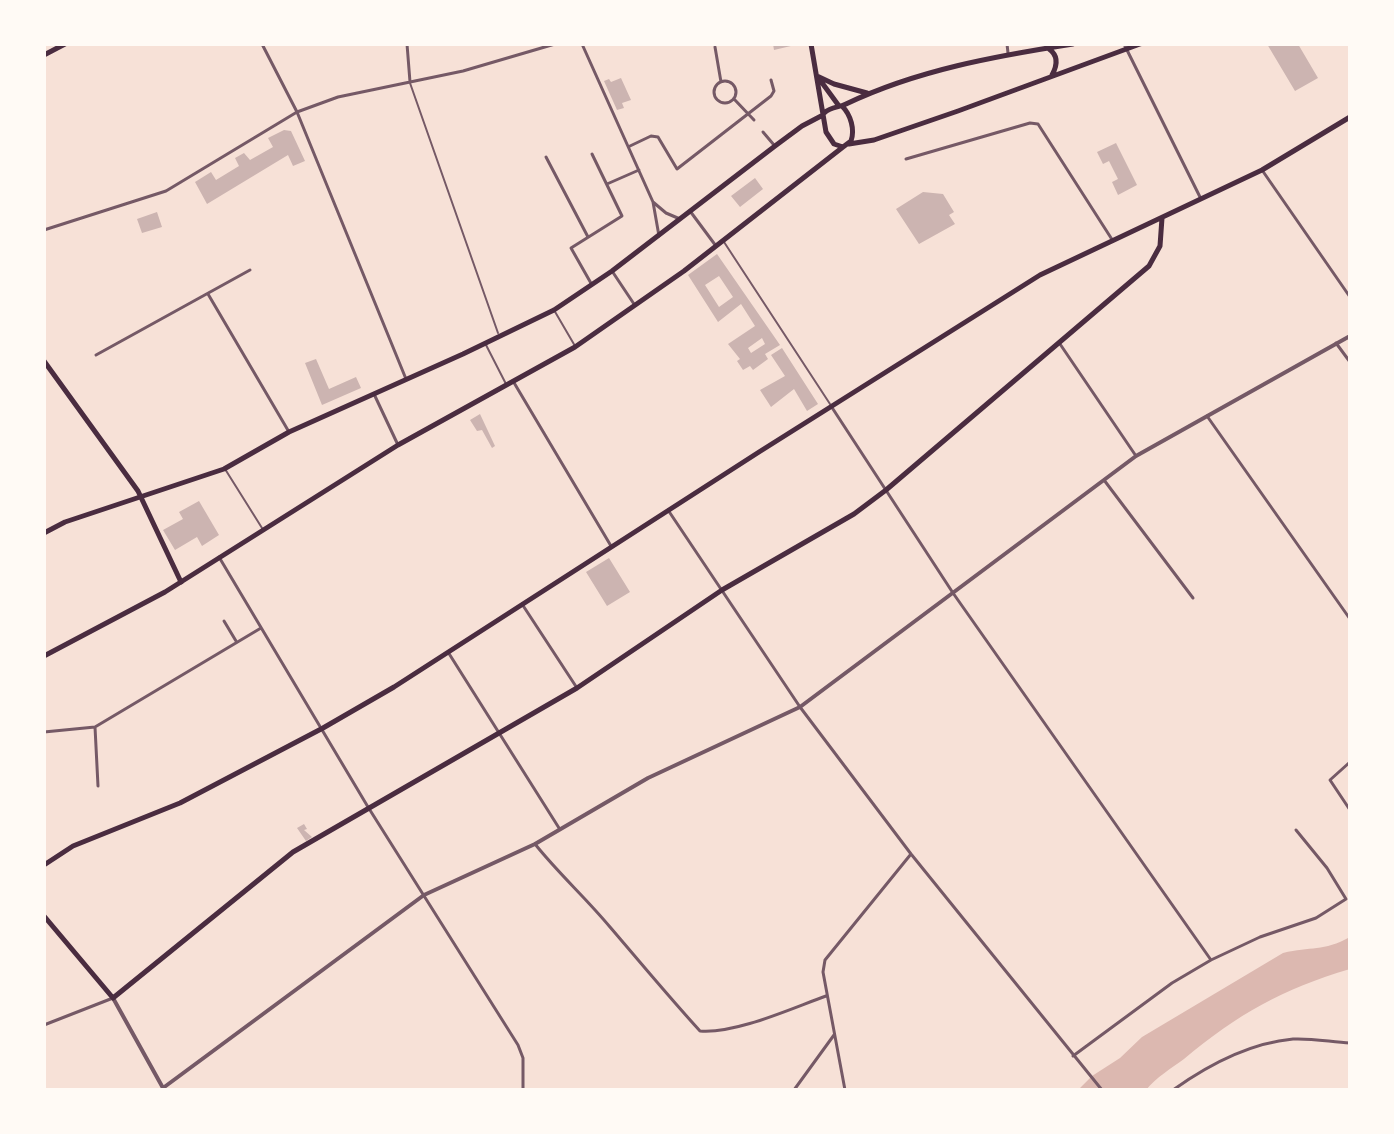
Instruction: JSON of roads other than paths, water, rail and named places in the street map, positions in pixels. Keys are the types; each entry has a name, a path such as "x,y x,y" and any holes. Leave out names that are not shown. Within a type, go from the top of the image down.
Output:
{"main road":[{"path":"44,55 65,44"},
{"path":"811,44 829,139 834,144 846,145 874,140 1140,44"},
{"path":"44,533 65,522 224,469 289,432 554,310 612,271 831,107 868,93 1008,53 1071,44"},
{"path":"1048,48 1056,58 1056,67 1051,76"},
{"path":"817,76 868,93"},
{"path":"44,656 181,582 398,445 575,347 636,307 852,138 846,111 817,76"},
{"path":"44,865 73,846 180,803 323,728 448,652 1040,275 1262,170 1350,117"},
{"path":"44,916 113,998 293,852 577,688 722,590 817,537 886,490 1149,266 1160,246 1162,218"},
{"path":"44,361 142,497 181,582"}],"street":[{"path":"262,44 297,112 406,379"},
{"path":"407,44 410,82 499,336"},
{"path":"44,230 166,191 297,112 338,97 463,71 555,44"},
{"path":"582,44 653,202 659,236"},
{"path":"1007,44 1008,53"},
{"path":"715,47 721,82 714,92 717,100 726,103 734,99"},
{"path":"1126,47 1201,199"},
{"path":"628,147 651,136 658,137 677,169 771,96 774,91 771,80"},
{"path":"721,82 734,86 734,99 754,120"},
{"path":"906,159 1030,123 1038,124 1113,241"},
{"path":"763,132 775,146"},
{"path":"592,154 622,216 571,248 592,285"},
{"path":"546,157 588,237"},
{"path":"607,184 639,170"},
{"path":"1262,170 1350,297"},
{"path":"653,202 680,219"},
{"path":"690,211 716,246"},
{"path":"723,241 953,593 1211,960"},
{"path":"96,355 250,270"},
{"path":"612,271 636,307"},
{"path":"208,294 289,432"},
{"path":"554,310 575,347"},
{"path":"44,1025 113,998 162,1089 424,895 535,844 648,778 800,707 1136,456 1350,336"},
{"path":"485,343 612,546"},
{"path":"1336,343 1350,362"},
{"path":"1060,344 1136,456"},
{"path":"374,394 398,445"},
{"path":"1207,416 1350,619"},
{"path":"224,469 263,529"},
{"path":"1103,479 1139,522 1193,598"},
{"path":"668,510 800,707 911,854 1102,1090"},
{"path":"219,557 368,807 518,1045 523,1058 523,1090"},
{"path":"521,604 577,688"},
{"path":"224,621 237,642"},
{"path":"44,732 95,727 262,627"},
{"path":"448,652 559,828"},
{"path":"95,727 98,786"},
{"path":"1350,762 1330,780 1350,810"},
{"path":"1073,1056 1172,983 1211,960 1260,937 1316,918 1348,897 1296,830"},
{"path":"535,844 700,1031 757,1021 826,996"},
{"path":"845,1090 826,996 825,960 911,854"},
{"path":"794,1090 835,1033"},
{"path":"1173,1090 1232,1055 1280,1041 1296,1039 1350,1043"}]}
